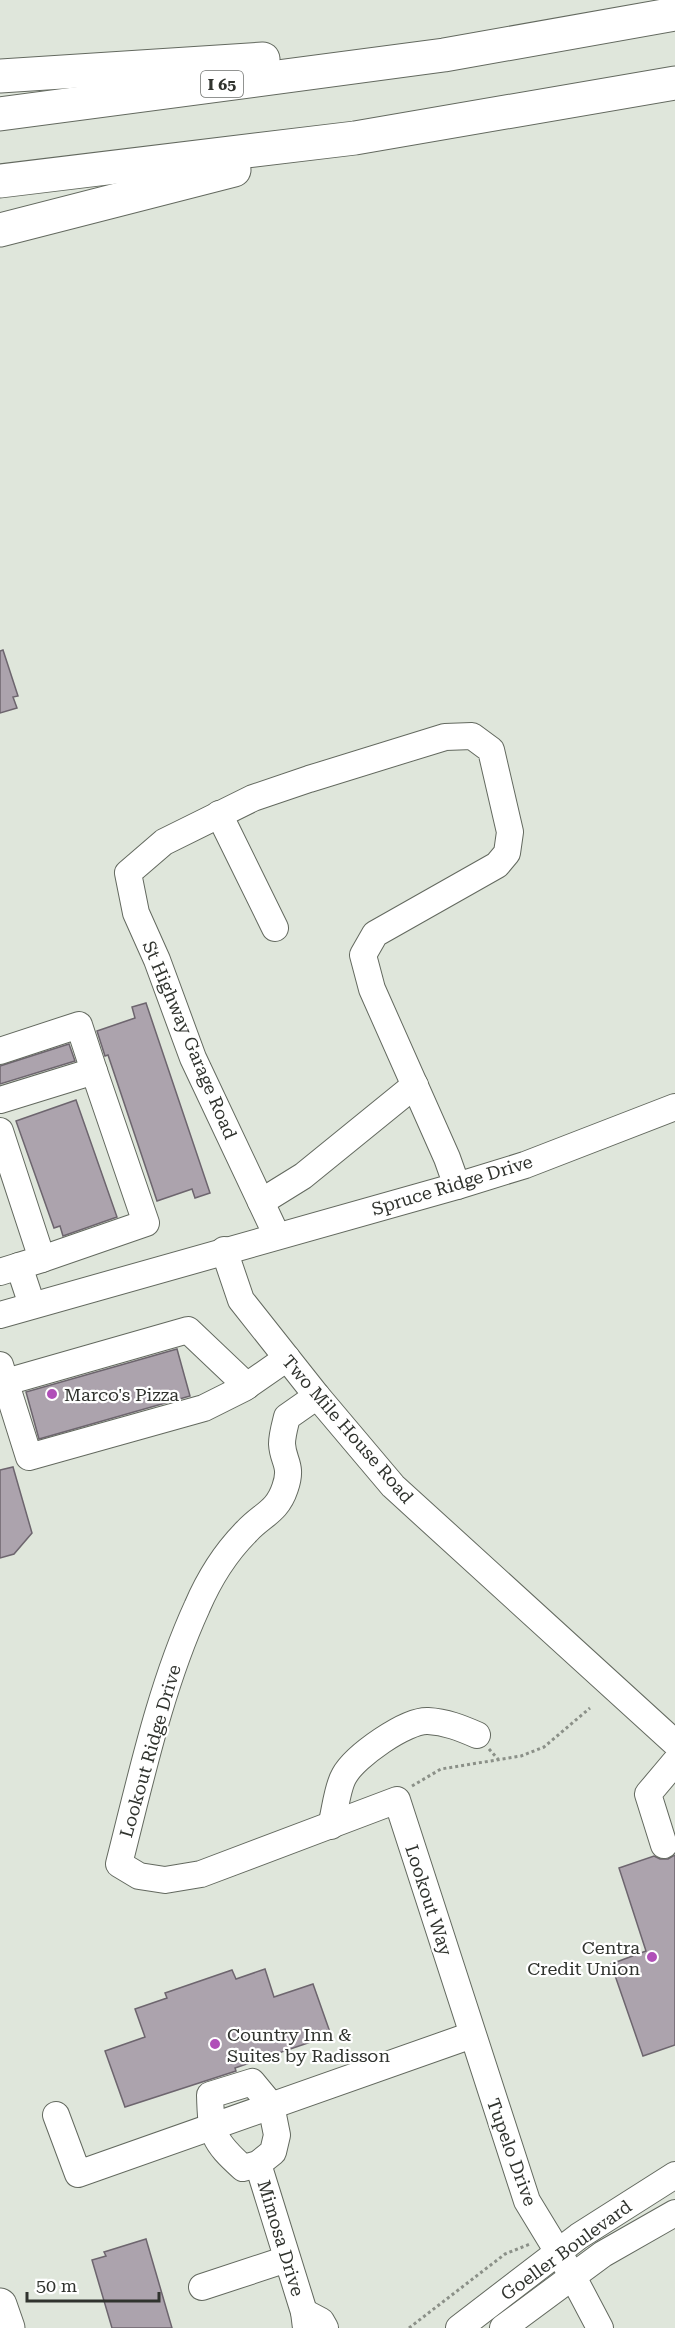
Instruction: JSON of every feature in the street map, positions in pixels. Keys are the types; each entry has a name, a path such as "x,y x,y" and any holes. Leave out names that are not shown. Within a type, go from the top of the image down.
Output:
{"highway":[{"name":"I 65","path":"0,114 444,55 675,14"},
{"path":"0,76 397,50 444,55"},
{"path":"0,181 355,138 675,83"},
{"path":"0,230 355,138"},
{"path":"0,2305 8,2328"}],"street":[{"path":"275,928 219,814 253,798 445,737 472,736 491,750 510,832 507,853 497,865 375,934 363,955 372,989 447,1158 456,1186"},
{"name":"St Highway Garage Road","path":"219,814 164,842 128,873 136,913 194,1058 277,1236"},
{"path":"0,1051 80,1025 146,1223 20,1266"},
{"path":"0,1100 94,1071"},
{"path":"261,1202 303,1176 415,1085"},
{"name":"Spruce Ridge Drive","path":"224,1250 525,1165 675,1107"},
{"path":"0,1131 20,1266 32,1305"},
{"path":"0,1315 224,1250"},
{"name":"Two Mile House Road","path":"224,1250 241,1300 317,1396 393,1486 675,1743"},
{"path":"247,1386 188,1330 3,1374 29,1457 204,1408 247,1386 287,1358"},
{"name":"Lookout Ridge Drive","path":"317,1396 287,1417 282,1444 289,1467 286,1486 278,1505 247,1531 212,1575 196,1607 156,1720 119,1864 139,1876 165,1880 201,1874 397,1800"},
{"path":"332,1826 344,1776 362,1755 390,1735 425,1721 454,1724 477,1735"},
{"path":"664,1845 648,1794 675,1762"},
{"name":"Lookout Way","path":"397,1800 460,2000"},
{"name":"Tupelo Drive","path":"460,2000 527,2201 572,2275 600,2328"},
{"path":"56,2115 78,2174 472,2035"},
{"path":"211,2127 224,2150 243,2168 258,2164 273,2152 277,2135 271,2105"},
{"name":"Mimosa Drive","path":"258,2164 305,2320 321,2321 326,2328"},
{"name":"Goeller Boulevard","path":"459,2328 553,2244 579,2236 675,2175"},
{"name":"Goeller Boulevard","path":"503,2328 603,2254 675,2213"},
{"path":"202,2287 288,2259"}],"path":[{"path":"397,1800 414,1785 441,1769 521,1756 544,1747 590,1708"},
{"path":"409,2328 505,2254 553,2244"}],"building":[{"path":"3,650 18,696 13,697 17,708 0,713 0,651"},
{"path":"146,1003 210,1193 195,1198 192,1189 157,1201 108,1055 105,1056 97,1031 135,1018 132,1007"},
{"path":"69,1044 75,1061 0,1084 0,1066"},
{"path":"76,1100 117,1217 63,1236 60,1226 54,1228 16,1121"},
{"path":"177,1349 190,1396 39,1439 26,1392"},
{"path":"13,1467 32,1533 14,1554 0,1558 0,1470"},
{"name":"Centra Credit Union","path":"675,1855 675,2045 643,2056 611,1964 646,1951 619,1868 654,1856 668,1859"},
{"name":"Country Inn & Suites by Radisson","path":"265,1969 274,1997 313,1984 331,2035 235,2068 236,2071 125,2107 105,2051 145,2037 135,2009 167,1998 165,1993 232,1970 236,1979"},
{"path":"146,2239 172,2328 112,2328 92,2260 106,2256 104,2252"}],"place":[{"name":"Marco's Pizza","path":"52,1394"},
{"name":"Centra Credit Union","path":"652,1957"},
{"name":"Country Inn & Suites by Radisson","path":"215,2044"}]}
